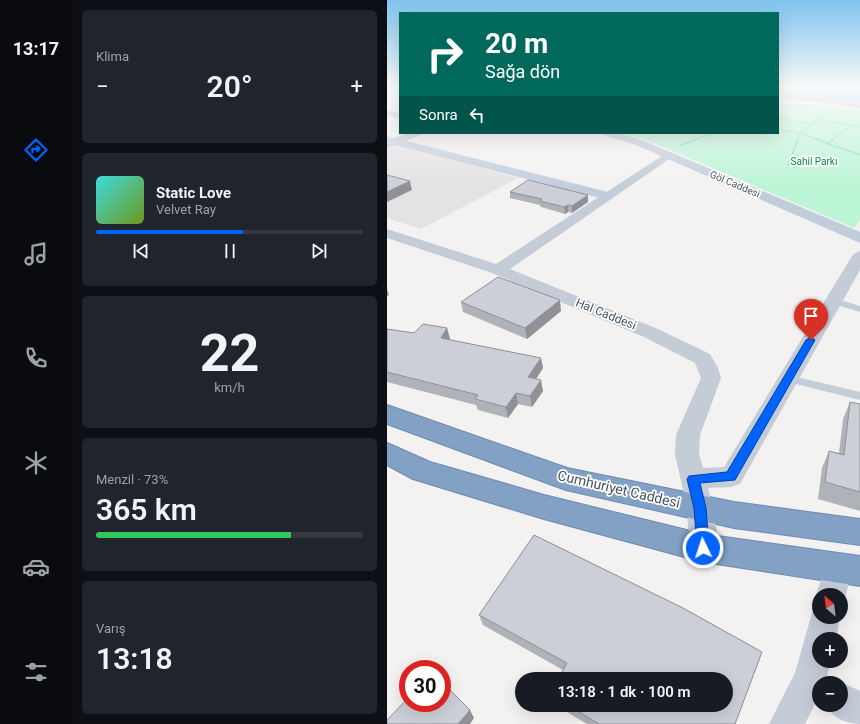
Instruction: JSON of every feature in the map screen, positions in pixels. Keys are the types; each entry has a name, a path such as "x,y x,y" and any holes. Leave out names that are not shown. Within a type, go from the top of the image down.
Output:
{"highway":[{"name":"Cumhuriyet Caddesi","path":"387,414 566,479 734,515 860,532"},
{"path":"387,453 431,473 544,507 703,548 843,578"}],"street":[{"path":"390,142 414,134"},
{"name":"Göl Caddesi","path":"612,134 672,149 860,238"},
{"path":"390,142 607,196"},
{"path":"498,270 607,196 672,149"},
{"name":"Hal Caddesi","path":"387,233 498,270 651,333 703,359 711,378 688,435 687,454 700,508 703,548"},
{"path":"693,479 731,477 860,256"},
{"path":"787,724 812,684"},
{"path":"848,703 860,711"}],"lane":[{"path":"833,301 860,309"},
{"path":"788,379 860,396"}],"path":[{"path":"788,120 812,124"},
{"path":"788,165 800,133 819,120 860,127"},
{"path":"827,144 850,126"},
{"path":"779,129 800,133 860,155"},
{"path":"672,149 711,134"}],"shaded area":[{"path":"397,144 518,178 421,229 387,218 387,148"}],"green space":[{"name":"Sahil Parkı","path":"779,120 860,120 860,220 854,228 649,141 624,134 779,134"}],"building":[{"path":"387,175 410,181 387,192"},
{"path":"528,180 588,195 572,206 568,205 564,207 540,201 542,199 510,192"},
{"path":"498,277 560,300 525,328 461,302"},
{"path":"423,324 447,328 441,338 541,358 528,377 541,380 530,396 516,393 506,407 475,399 478,395 387,372 387,329 414,333"},
{"path":"850,402 860,404 860,492 825,482 829,451 844,455"},
{"path":"534,535 683,608 762,652 735,724 599,724 579,712 733,712 733,672 562,672 567,663 479,615"},
{"path":"451,691 470,710 458,724 387,724 387,720 399,707 399,712 451,712"}],"route":[{"path":"703,548 700,508 693,479 731,477 811,340"}]}
